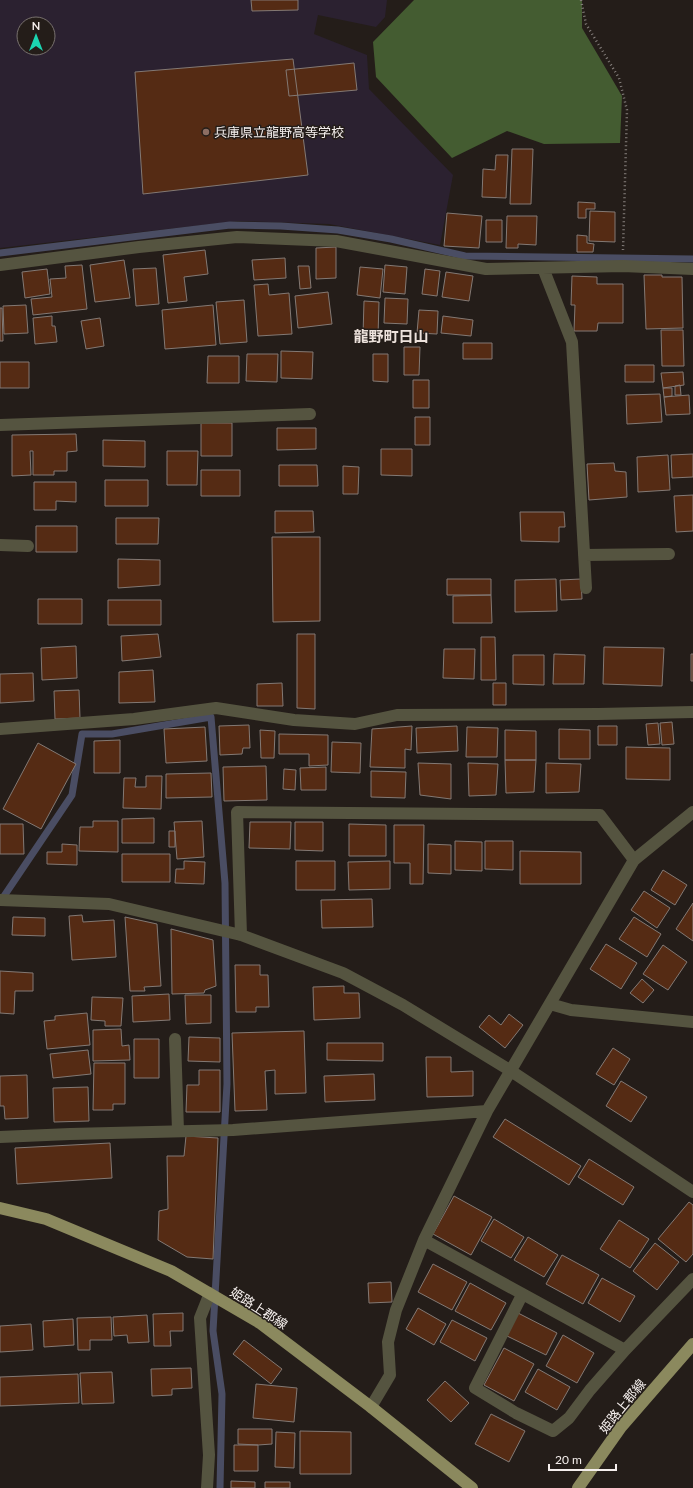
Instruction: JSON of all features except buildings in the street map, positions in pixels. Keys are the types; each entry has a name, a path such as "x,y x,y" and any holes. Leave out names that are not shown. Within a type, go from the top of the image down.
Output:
{"main road":[{"name":"姫路上郡線","path":"0,1208 53,1222 171,1271 210,1293 260,1323 371,1407 472,1488"},
{"name":"姫路上郡線","path":"578,1488 621,1427 693,1344"}],"street":[{"path":"0,265 140,247 237,237 336,241 486,269 622,266 693,269"},
{"path":"543,268 572,342 586,588"},
{"path":"0,425 310,414"},
{"path":"0,545 28,546"},
{"path":"584,555 669,554"},
{"path":"0,729 134,719 216,708 294,720 355,724 397,715 693,712"},
{"path":"242,935 237,812 600,815 634,860"},
{"path":"371,1407 390,1375 388,1342 396,1310 424,1240 487,1111 634,860 693,812"},
{"path":"0,900 108,904 242,935 342,972 403,1005 511,1071 693,1192"},
{"path":"550,1004 571,1010 693,1022"},
{"path":"175,1039 178,1131"},
{"path":"0,1137 234,1130 487,1111"},
{"path":"424,1240 522,1295 625,1350"},
{"path":"522,1295 476,1388 516,1413 553,1432 569,1418 590,1390 625,1350 693,1279"},
{"path":"207,1488 209,1455 200,1318 210,1293"}],"path":[{"path":"581,0 586,24 618,78 627,110 622,266"}],"shaded area":[{"name":"兵庫県立龍野高等学校","path":"0,0 387,0 385,17 376,27 318,15 314,34 367,55 369,89 453,175 440,245 329,224 238,221 0,248"}],"green space":[{"path":"414,0 582,0 582,28 622,96 620,143 544,144 507,131 452,158 376,77 373,42"}],"waterway":[{"path":"0,253 230,225 281,226 338,230 391,239 465,256 693,259"},
{"path":"0,902 72,795 82,734 112,734 211,717 225,883 227,1084 213,1331 222,1394 220,1488"}],"place":[{"name":"兵庫県立龍野高等学校","path":"206,132"}],"district":[{"name":"龍野町日山","path":"391,336"}]}
